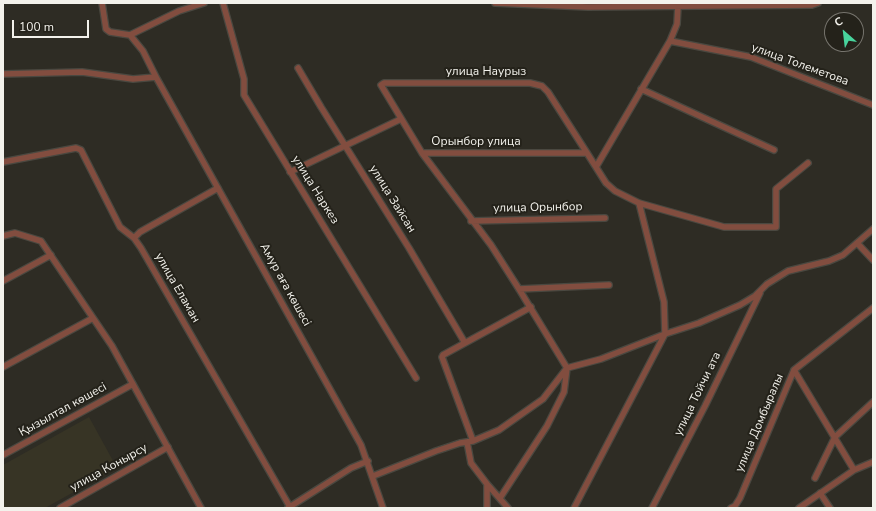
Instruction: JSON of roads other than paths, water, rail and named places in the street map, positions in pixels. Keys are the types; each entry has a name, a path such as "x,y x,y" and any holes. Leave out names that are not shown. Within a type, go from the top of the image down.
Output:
{"street":[{"path":"102,3 106,29 110,32 130,35 179,11 204,3"},
{"name":"улица Наркез","path":"223,3 244,79 244,95 416,378"},
{"path":"495,3 588,8 638,5 812,5 818,3"},
{"path":"596,167 670,41 677,24 678,6"},
{"name":"Амур аға көшесі","path":"130,35 144,50 156,77 361,444 383,508"},
{"name":"улица Толеметова","path":"670,41 751,57 873,105"},
{"name":"улица Зайсан","path":"298,68 344,145 409,248 465,343"},
{"path":"3,74 82,72 133,79 156,77"},
{"name":"улица Наурыз","path":"382,84 530,82 542,86 610,187 639,202 724,227 774,228 778,225 776,189 808,163"},
{"name":"Орынбор улица","path":"382,84 381,87 422,153 588,153"},
{"path":"641,89 774,150"},
{"path":"290,172 401,119"},
{"name":"улица Еламан","path":"3,162 79,148 120,226 134,238 159,279 289,507"},
{"path":"422,153 490,245 531,307 567,368 564,392 546,426 500,498"},
{"path":"134,238 140,232 218,188"},
{"path":"574,508 665,334 664,302 639,202"},
{"name":"улица Орынбор","path":"471,220 605,218"},
{"path":"373,476 436,451 470,441 499,430 542,399 567,368 601,359 665,334 699,323 740,306 767,284 788,271 829,261 843,255 858,244 873,229"},
{"path":"3,236 15,233 41,241 112,346 201,508"},
{"path":"858,244 873,260"},
{"path":"3,281 51,255"},
{"path":"519,288 609,285"},
{"name":"улица Тойчи ата","path":"652,508 705,406 762,289"},
{"path":"508,508 471,463 470,441 442,359 443,355 531,307"},
{"name":"улица Домбыралы","path":"732,508 740,498 794,370 873,308"},
{"path":"3,367 93,318"},
{"path":"794,370 854,470"},
{"name":"Қызылтал көшесі","path":"3,455 133,384"},
{"path":"815,478 835,438 873,402"},
{"name":"улица Конырсу","path":"60,508 168,448"},
{"path":"289,507 351,468 368,461"},
{"path":"799,508 854,470 873,462"},
{"path":"487,484 487,508"},
{"path":"820,493 830,508"}]}
